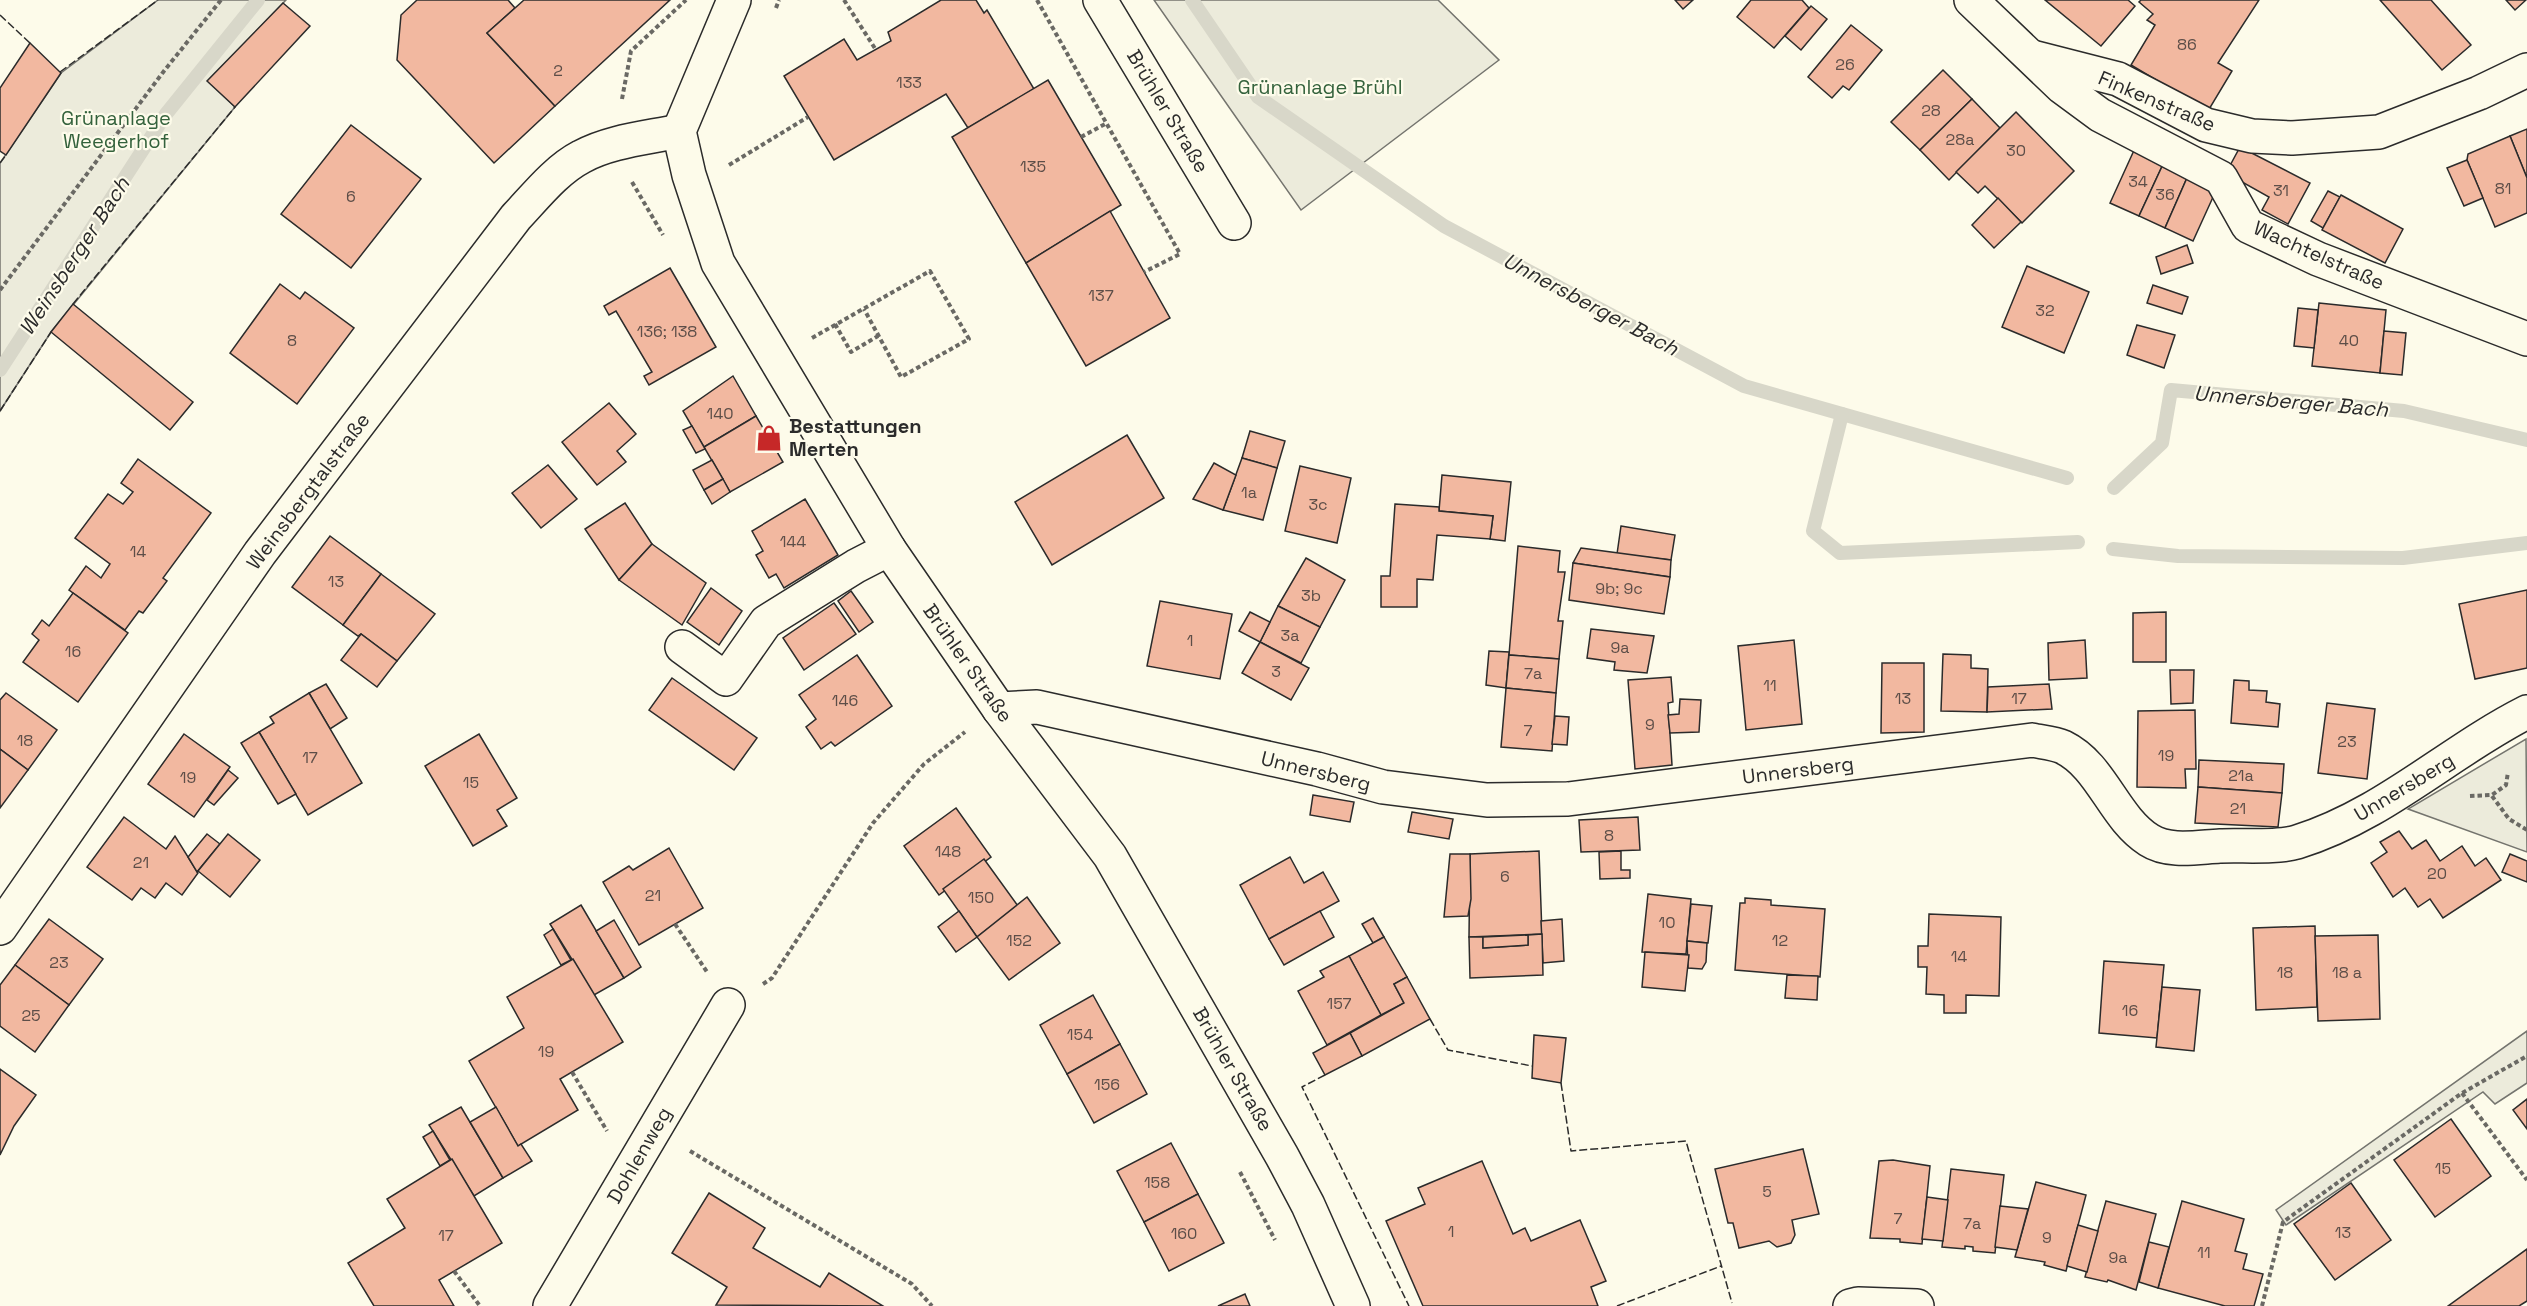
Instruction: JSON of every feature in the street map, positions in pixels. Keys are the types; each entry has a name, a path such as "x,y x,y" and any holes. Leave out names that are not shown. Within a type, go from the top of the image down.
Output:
{"street":[{"path":"679,131 734,0"},
{"name":"Brühler Straße","path":"1100,0 1234,223"},
{"name":"Wachtelstraße","path":"1971,0 2062,87 2100,115 2221,178 2248,226 2318,259 2527,339"},
{"name":"Finkenstraße","path":"2028,55 2118,79 2206,125 2252,135 2292,138 2379,132 2479,93 2527,70"},
{"name":"Brühler Straße","path":"679,131 689,175 718,263 889,549 999,709 1110,856 1282,1156 1308,1205 1353,1306"},
{"name":"Weinsbergtalstraße","path":"0,928 260,553 516,217 550,182 580,157 613,145 679,131"},
{"path":"682,647 726,679 766,622 856,566 889,549"},
{"name":"Unnersberg","path":"999,709 1037,707 1305,767 1383,788 1488,800 1568,799 2032,740 2061,746 2080,758 2130,822 2149,840 2176,848 2295,842 2363,815 2427,776 2501,725 2527,712"},
{"name":"Dohlenweg","path":"550,1306 728,1005"},
{"path":"1850,1306 1858,1304 1917,1306"}],"path":[{"path":"0,290 164,71 221,0"},
{"path":"774,11 779,0"},
{"path":"844,0 876,50"},
{"path":"1037,0 1180,254 1144,272"},
{"path":"724,155 725,167 808,117"},
{"path":"1081,137 1107,123"},
{"path":"803,343 930,271 969,339 901,377 864,309"},
{"path":"835,324 851,352 878,336"},
{"path":"675,924 728,1005 772,978 873,823 924,764 968,730"},
{"path":"2492,795 2509,819 2527,830"},
{"path":"2262,1306 2283,1222 2462,1093 2527,1056"},
{"path":"572,1072 630,1170"},
{"path":"2462,1093 2527,1180"},
{"path":"724,1171 912,1284 932,1306"},
{"path":"454,1271 480,1306"}],"green space":[{"name":"Grünanlage Weegerhof","path":"158,0 286,0 208,81 235,107 51,332 0,411 0,163 61,73"},
{"name":"Grünanlage Brühl","path":"1154,0 1438,0 1499,60 1301,210"},
{"path":"2526,739 2527,852 2408,809"},
{"path":"2527,1031 2527,1083 2495,1104 2483,1092 2286,1225 2276,1210"}],"building":[{"path":"417,0 508,0 515,8 487,33 555,106 494,163 397,60 401,15"},
{"path":"524,0 670,0 555,106 487,33"},
{"path":"941,0 976,0 984,13 987,10 1034,89 968,128 946,94 834,160 784,76 844,39 857,60 891,41 888,32"},
{"path":"1675,0 1693,0 1683,9"},
{"path":"1751,0 1802,0 1809,8 1774,48 1737,17"},
{"path":"2045,0 2128,0 2135,6 2101,46"},
{"path":"2141,0 2259,0 2218,63 2232,71 2208,111 2131,65 2155,25 2147,20 2153,14 2139,2"},
{"path":"2380,0 2431,0 2471,45 2442,70"},
{"path":"2506,0 2526,0 2515,10"},
{"path":"283,3 310,26 235,107 207,81"},
{"path":"1811,6 1827,19 1801,50 1785,36"},
{"path":"1851,25 1882,50 1849,90 1843,86 1832,98 1808,77"},
{"path":"30,43 61,73 6,155 0,151 0,88"},
{"path":"1943,70 1972,99 1920,150 1891,122"},
{"path":"1048,80 1121,205 1026,263 952,137"},
{"path":"1972,99 2000,128 1949,180 1920,150"},
{"path":"2016,112 2074,171 2022,223 1985,186 1978,193 1956,172"},
{"path":"351,125 421,179 351,268 281,214"},
{"path":"2527,129 2527,178 2510,136"},
{"path":"2510,136 2527,178 2527,213 2495,227 2467,160 2468,154"},
{"path":"2136,146 2165,160 2139,216 2110,203"},
{"path":"2240,147 2310,183 2288,224 2262,210 2269,197 2226,173"},
{"path":"2165,160 2190,171 2165,228 2139,216"},
{"path":"2467,160 2483,198 2464,206 2447,168"},
{"path":"2190,171 2219,184 2193,241 2165,228"},
{"path":"2328,191 2340,197 2323,228 2311,221"},
{"path":"2341,195 2403,229 2385,263 2322,230"},
{"path":"1998,198 2021,222 1994,248 1972,225"},
{"path":"1110,211 1170,318 1086,366 1026,263"},
{"path":"2187,245 2193,263 2161,274 2156,257"},
{"path":"2027,266 2089,292 2064,353 2002,327"},
{"path":"670,268 716,347 649,385 644,376 652,372 616,311 609,315 604,306"},
{"path":"280,284 300,299 305,292 354,328 297,404 230,353"},
{"path":"2153,285 2188,297 2182,314 2147,303"},
{"path":"2319,303 2386,310 2380,373 2312,366"},
{"path":"73,304 193,402 170,430 51,332"},
{"path":"2298,308 2318,310 2314,348 2294,346"},
{"path":"2137,325 2175,335 2164,368 2127,355"},
{"path":"2384,331 2406,333 2402,375 2380,373"},
{"path":"733,376 756,416 704,447 683,411"},
{"path":"609,403 636,434 617,451 626,462 597,485 562,442"},
{"path":"756,416 783,462 730,492 704,447"},
{"path":"692,426 705,449 696,453 683,430"},
{"path":"1250,431 1285,441 1277,468 1242,458"},
{"path":"1127,435 1164,498 1052,565 1015,502"},
{"path":"1242,458 1277,468 1263,520 1223,510"},
{"path":"138,459 211,513 163,578 167,581 143,613 139,611 125,630 69,590 86,566 101,578 110,564 75,538 108,494 123,504 133,492 121,483"},
{"path":"712,460 723,479 704,490 693,470"},
{"path":"1214,463 1236,475 1223,510 1193,499"},
{"path":"548,465 577,499 541,528 512,493"},
{"path":"1300,466 1351,478 1337,543 1285,531"},
{"path":"1442,475 1511,482 1505,541 1490,539 1493,516 1439,511"},
{"path":"723,479 730,492 712,504 704,490"},
{"path":"805,499 838,555 784,588 776,574 769,578 756,555 763,551 752,531"},
{"path":"625,503 652,544 619,580 585,529"},
{"path":"1395,504 1439,507 1439,511 1493,516 1490,539 1437,535 1433,580 1417,579 1417,607 1381,607 1381,576 1390,576"},
{"path":"1621,526 1675,535 1671,560 1617,554"},
{"path":"330,536 381,574 343,625 292,587"},
{"path":"652,544 706,583 682,625 619,580"},
{"path":"1518,546 1560,551 1558,572 1565,572 1558,621 1563,621 1559,659 1509,655"},
{"path":"1581,548 1671,560 1670,577 1573,563"},
{"path":"1306,558 1345,580 1320,627 1278,606"},
{"path":"1573,563 1670,577 1664,614 1569,600"},
{"path":"381,574 435,614 397,661 361,634 358,636 343,625"},
{"path":"711,588 742,611 719,645 687,622"},
{"path":"2527,590 2527,668 2475,679 2459,604"},
{"path":"851,591 873,622 859,632 838,601"},
{"path":"73,593 128,633 78,702 23,662 39,640 32,634 42,620 49,626"},
{"path":"1160,601 1232,614 1220,679 1147,666"},
{"path":"834,603 856,634 804,670 783,638"},
{"path":"1278,606 1320,627 1301,663 1260,642"},
{"path":"1250,612 1270,622 1260,642 1239,631"},
{"path":"2166,612 2166,662 2133,662 2133,613"},
{"path":"1591,629 1654,636 1647,673 1614,670 1615,662 1587,658"},
{"path":"361,634 397,661 377,687 341,660"},
{"path":"1794,640 1802,724 1746,730 1738,646"},
{"path":"2085,640 2087,678 2049,680 2048,643"},
{"path":"1260,642 1309,668 1291,700 1242,673"},
{"path":"1489,651 1509,652 1506,688 1486,685"},
{"path":"1943,654 1971,655 1971,668 1988,669 1987,712 1941,711"},
{"path":"857,655 892,706 835,746 831,742 821,749 806,727 816,719 799,695"},
{"path":"1509,655 1559,659 1556,693 1506,688"},
{"path":"1882,663 1924,663 1924,732 1881,733"},
{"path":"2170,670 2194,670 2193,703 2171,704"},
{"path":"1671,677 1673,702 1668,703 1672,765 1635,769 1628,680"},
{"path":"672,678 757,738 734,770 649,710"},
{"path":"2234,680 2249,681 2249,690 2267,691 2266,702 2280,704 2278,727 2231,723"},
{"path":"326,684 347,718 330,729 309,693"},
{"path":"2049,684 2052,709 1987,712 1988,687"},
{"path":"1506,688 1556,693 1552,751 1501,747"},
{"path":"6,693 57,730 28,770 0,749 0,700"},
{"path":"309,693 362,783 308,815 259,732 274,723 270,717"},
{"path":"1680,699 1701,700 1699,732 1670,733 1668,715 1679,714"},
{"path":"2327,703 2375,709 2367,779 2318,773"},
{"path":"2195,710 2196,769 2185,769 2186,788 2137,787 2138,711"},
{"path":"1555,716 1569,717 1567,745 1552,744"},
{"path":"259,732 296,794 278,804 241,743"},
{"path":"184,734 230,767 194,817 148,784"},
{"path":"479,734 517,798 497,810 507,826 473,846 425,766"},
{"path":"0,749 28,770 0,808"},
{"path":"2199,760 2284,764 2282,793 2198,787"},
{"path":"228,770 238,778 214,805 207,800"},
{"path":"2198,787 2282,793 2278,827 2195,823"},
{"path":"1313,795 1354,802 1350,822 1310,815"},
{"path":"956,808 991,857 939,895 904,846"},
{"path":"1412,812 1453,819 1449,839 1408,832"},
{"path":"124,817 166,849 175,836 198,873 182,895 166,883 155,898 141,888 132,900 87,867"},
{"path":"1638,817 1640,850 1581,852 1579,820"},
{"path":"2399,831 2412,849 2426,840 2440,861 2462,846 2475,866 2486,858 2501,880 2443,918 2430,899 2418,907 2405,888 2393,897 2371,863 2387,852 2380,842"},
{"path":"207,834 220,844 197,872 188,857"},
{"path":"228,834 260,860 230,897 198,871"},
{"path":"669,848 703,908 639,945 603,882 629,866 633,870"},
{"path":"1539,851 1542,934 1469,937 1470,854"},
{"path":"1621,851 1621,870 1630,870 1630,878 1600,879 1599,852"},
{"path":"1450,854 1470,854 1471,899 1468,916 1444,917"},
{"path":"2510,854 2527,861 2527,882 2502,872"},
{"path":"1290,857 1304,883 1323,872 1339,901 1269,939 1240,885"},
{"path":"984,859 1018,906 977,937 943,889"},
{"path":"1648,894 1691,899 1686,954 1642,952"},
{"path":"1027,897 1060,943 1009,980 977,937"},
{"path":"1745,898 1771,900 1771,905 1825,909 1820,977 1735,970 1740,903 1745,903"},
{"path":"1691,904 1712,906 1708,943 1687,941"},
{"path":"581,905 624,978 594,995 550,924"},
{"path":"959,911 977,937 956,952 938,927"},
{"path":"1320,911 1334,937 1284,965 1269,939"},
{"path":"1929,914 2001,917 1999,996 1966,995 1966,1013 1944,1013 1944,995 1926,994 1927,967 1918,967 1918,946 1928,946"},
{"path":"1373,918 1384,937 1373,943 1362,924"},
{"path":"49,919 103,959 69,1005 15,965"},
{"path":"1562,919 1564,961 1543,963 1541,921"},
{"path":"614,920 641,967 624,978 596,931"},
{"path":"2315,926 2317,1007 2256,1010 2253,928"},
{"path":"553,929 571,960 561,965 544,935"},
{"path":"1542,934 1543,975 1470,978 1469,937 1483,937 1483,948 1528,945 1528,935"},
{"path":"1528,935 1528,945 1483,948 1483,937"},
{"path":"2378,935 2380,1019 2318,1021 2315,936"},
{"path":"1384,937 1407,977 1394,984 1404,1003 1381,1015 1349,956"},
{"path":"1687,941 1707,943 1706,962 1702,969 1688,968"},
{"path":"1645,952 1689,955 1685,991 1642,987"},
{"path":"1349,956 1381,1015 1327,1045 1298,991 1324,977 1320,971"},
{"path":"573,959 623,1042 560,1079 578,1110 518,1146 469,1061 524,1028 507,997"},
{"path":"2104,961 2164,965 2157,1038 2099,1033"},
{"path":"15,965 69,1005 35,1052 0,1026 0,985"},
{"path":"1787,975 1818,976 1817,1000 1785,998"},
{"path":"1407,977 1430,1019 1362,1056 1350,1033 1404,1003 1394,984"},
{"path":"2162,987 2200,990 2194,1051 2156,1047"},
{"path":"1093,995 1120,1044 1067,1074 1040,1025"},
{"path":"1350,1033 1362,1056 1325,1075 1313,1053"},
{"path":"1534,1035 1566,1038 1561,1083 1532,1078"},
{"path":"1120,1044 1147,1094 1094,1123 1067,1074"},
{"path":"0,1069 36,1095 14,1126 0,1155"},
{"path":"2527,1099 2527,1129 2513,1110"},
{"path":"461,1107 503,1178 474,1196 429,1125"},
{"path":"496,1107 518,1146 521,1144 532,1161 503,1178 470,1122"},
{"path":"2451,1119 2491,1176 2435,1217 2394,1160"},
{"path":"433,1131 450,1160 440,1166 423,1137"},
{"path":"1171,1143 1198,1194 1144,1222 1117,1171"},
{"path":"1803,1149 1819,1214 1792,1220 1795,1235 1791,1243 1777,1247 1769,1241 1739,1248 1733,1223 1728,1223 1715,1169"},
{"path":"452,1159 502,1243 439,1280 454,1306 374,1306 348,1263 405,1228 387,1199"},
{"path":"1893,1160 1930,1166 1922,1244 1900,1242 1900,1239 1870,1238 1879,1161"},
{"path":"1482,1161 1513,1234 1525,1228 1531,1241 1580,1220 1606,1281 1591,1287 1598,1306 1423,1306 1386,1221 1425,1204 1418,1188"},
{"path":"1951,1169 2004,1175 1995,1253 1973,1251 1973,1247 1965,1246 1965,1249 1942,1247"},
{"path":"2036,1182 2086,1195 2066,1271 2044,1265 2045,1262 2015,1257"},
{"path":"2351,1183 2391,1240 2335,1280 2294,1224"},
{"path":"709,1193 765,1228 753,1248 820,1287 829,1273 883,1306 716,1305 727,1287 672,1253"},
{"path":"1198,1194 1224,1243 1169,1271 1144,1222"},
{"path":"1927,1197 1948,1200 1943,1241 1922,1239"},
{"path":"2106,1201 2156,1214 2136,1290 2108,1280 2107,1282 2085,1277"},
{"path":"2182,1201 2244,1219 2235,1251 2247,1254 2243,1269 2263,1274 2254,1306 2225,1306 2158,1288"},
{"path":"2000,1206 2028,1209 2017,1250 1995,1247"},
{"path":"2078,1225 2098,1231 2087,1272 2067,1266"},
{"path":"2149,1242 2169,1247 2158,1288 2139,1282"},
{"path":"2527,1249 2527,1301 2519,1306 2448,1306"},
{"path":"1245,1294 1250,1306 1218,1306"}],"waterway":[{"name":"Weinsberger Bach","path":"0,370 166,114 258,0"},
{"name":"Unnersberger Bach","path":"1192,0 1258,97 1444,226 1744,386 2067,478"},
{"name":"Unnersberger Bach","path":"2114,488 2162,443 2171,390 2404,411 2527,440"},
{"path":"1842,414 1813,531 1840,553 2078,542"},
{"path":"2113,549 2178,556 2403,558 2527,543"}],"fence":[{"path":"60,72 158,0"},
{"path":"0,15 32,45"},
{"path":"73,304 235,107"},
{"path":"0,163 6,155"},
{"path":"0,411 51,332"},
{"path":"1430,1019 1448,1050 1532,1066"},
{"path":"1325,1075 1302,1087 1409,1306"},
{"path":"1561,1083 1571,1151 1686,1141 1732,1303"},
{"path":"1617,1306 1721,1266"}],"place":[{"name":"Bestattungen Merten","path":"769,438"}]}
